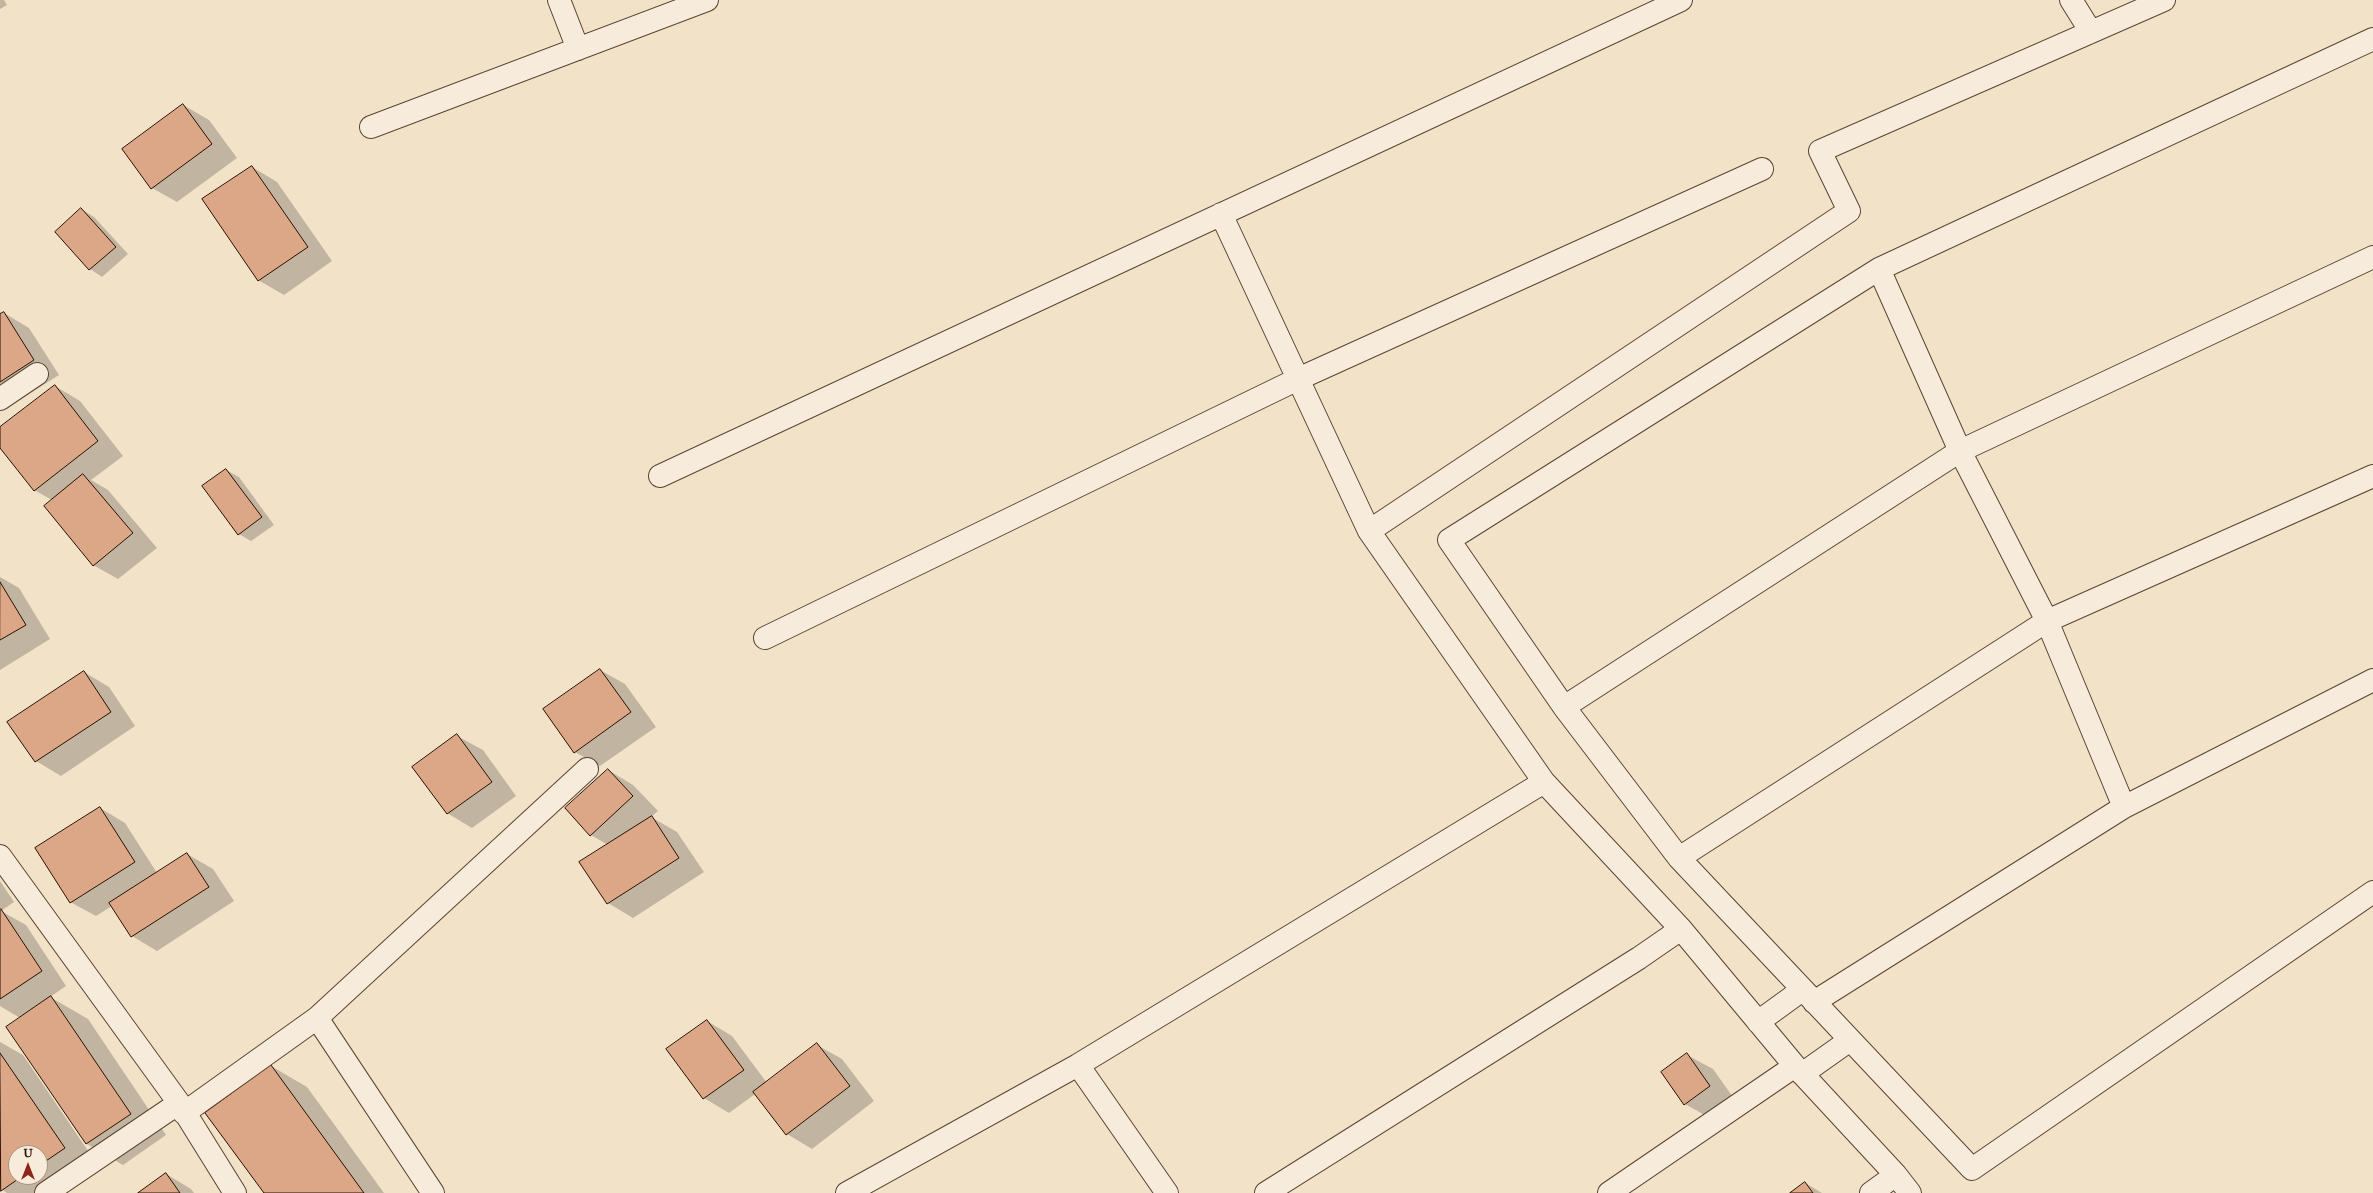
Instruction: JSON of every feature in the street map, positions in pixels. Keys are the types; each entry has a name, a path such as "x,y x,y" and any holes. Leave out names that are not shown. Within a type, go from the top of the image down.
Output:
{"street":[{"path":"559,0 578,49"},
{"path":"371,128 707,0"},
{"path":"660,476 1680,0"},
{"path":"2070,0 2091,32"},
{"path":"1369,531 1849,211 1820,151 2164,0"},
{"path":"2373,39 1879,269 1448,540 1564,707 1679,858 1972,1168 2373,892"},
{"path":"764,638 1298,379 1762,169"},
{"path":"1221,214 1369,531 1544,782 1681,929 1798,1070 1896,1175 1910,1193"},
{"path":"1564,707 1960,451 2373,257"},
{"path":"1879,269 1960,451 2047,621 2124,807"},
{"path":"0,399 36,374"},
{"path":"1679,858 2047,621 2373,476"},
{"path":"1758,1022 1808,996 2124,807 2373,680"},
{"path":"46,1193 182,1108 317,1018 587,769"},
{"path":"847,1193 1078,1065 1544,782"},
{"path":"0,856 182,1108 235,1193"},
{"path":"1266,1193 1633,962 1681,929"},
{"path":"317,1018 433,1193"},
{"path":"1609,1193 1798,1070 1850,1040"},
{"path":"1078,1065 1167,1193"},
{"path":"1871,1193 1896,1175"}],"building":[{"path":"183,104 212,144 151,189 122,149"},
{"path":"252,166 308,247 258,281 202,199"},
{"path":"81,208 116,247 89,270 55,232"},
{"path":"4,312 34,360 0,382 0,314"},
{"path":"55,385 98,441 34,491 0,448 0,427"},
{"path":"226,469 262,517 238,535 202,486"},
{"path":"83,474 133,533 93,566 44,506"},
{"path":"0,582 26,625 0,640"},
{"path":"600,669 631,712 574,753 543,709"},
{"path":"84,671 111,712 35,762 7,722"},
{"path":"457,734 492,782 447,814 412,767"},
{"path":"608,769 633,796 590,836 565,808"},
{"path":"100,807 135,862 70,903 35,848"},
{"path":"652,816 679,858 607,904 579,862"},
{"path":"187,853 209,887 131,937 109,903"},
{"path":"1,909 42,971 0,999 0,910"},
{"path":"51,996 131,1114 86,1144 6,1027"},
{"path":"707,1020 744,1070 703,1099 666,1049"},
{"path":"817,1043 850,1086 786,1135 753,1092"},
{"path":"0,1053 65,1148 48,1160 48,1145 8,1145 8,1185 10,1185 1,1191"},
{"path":"1687,1053 1710,1086 1684,1105 1661,1072"},
{"path":"271,1065 364,1193 264,1193 205,1113"},
{"path":"166,1173 180,1193 138,1193"},
{"path":"1805,1182 1813,1193 1790,1193"}]}
